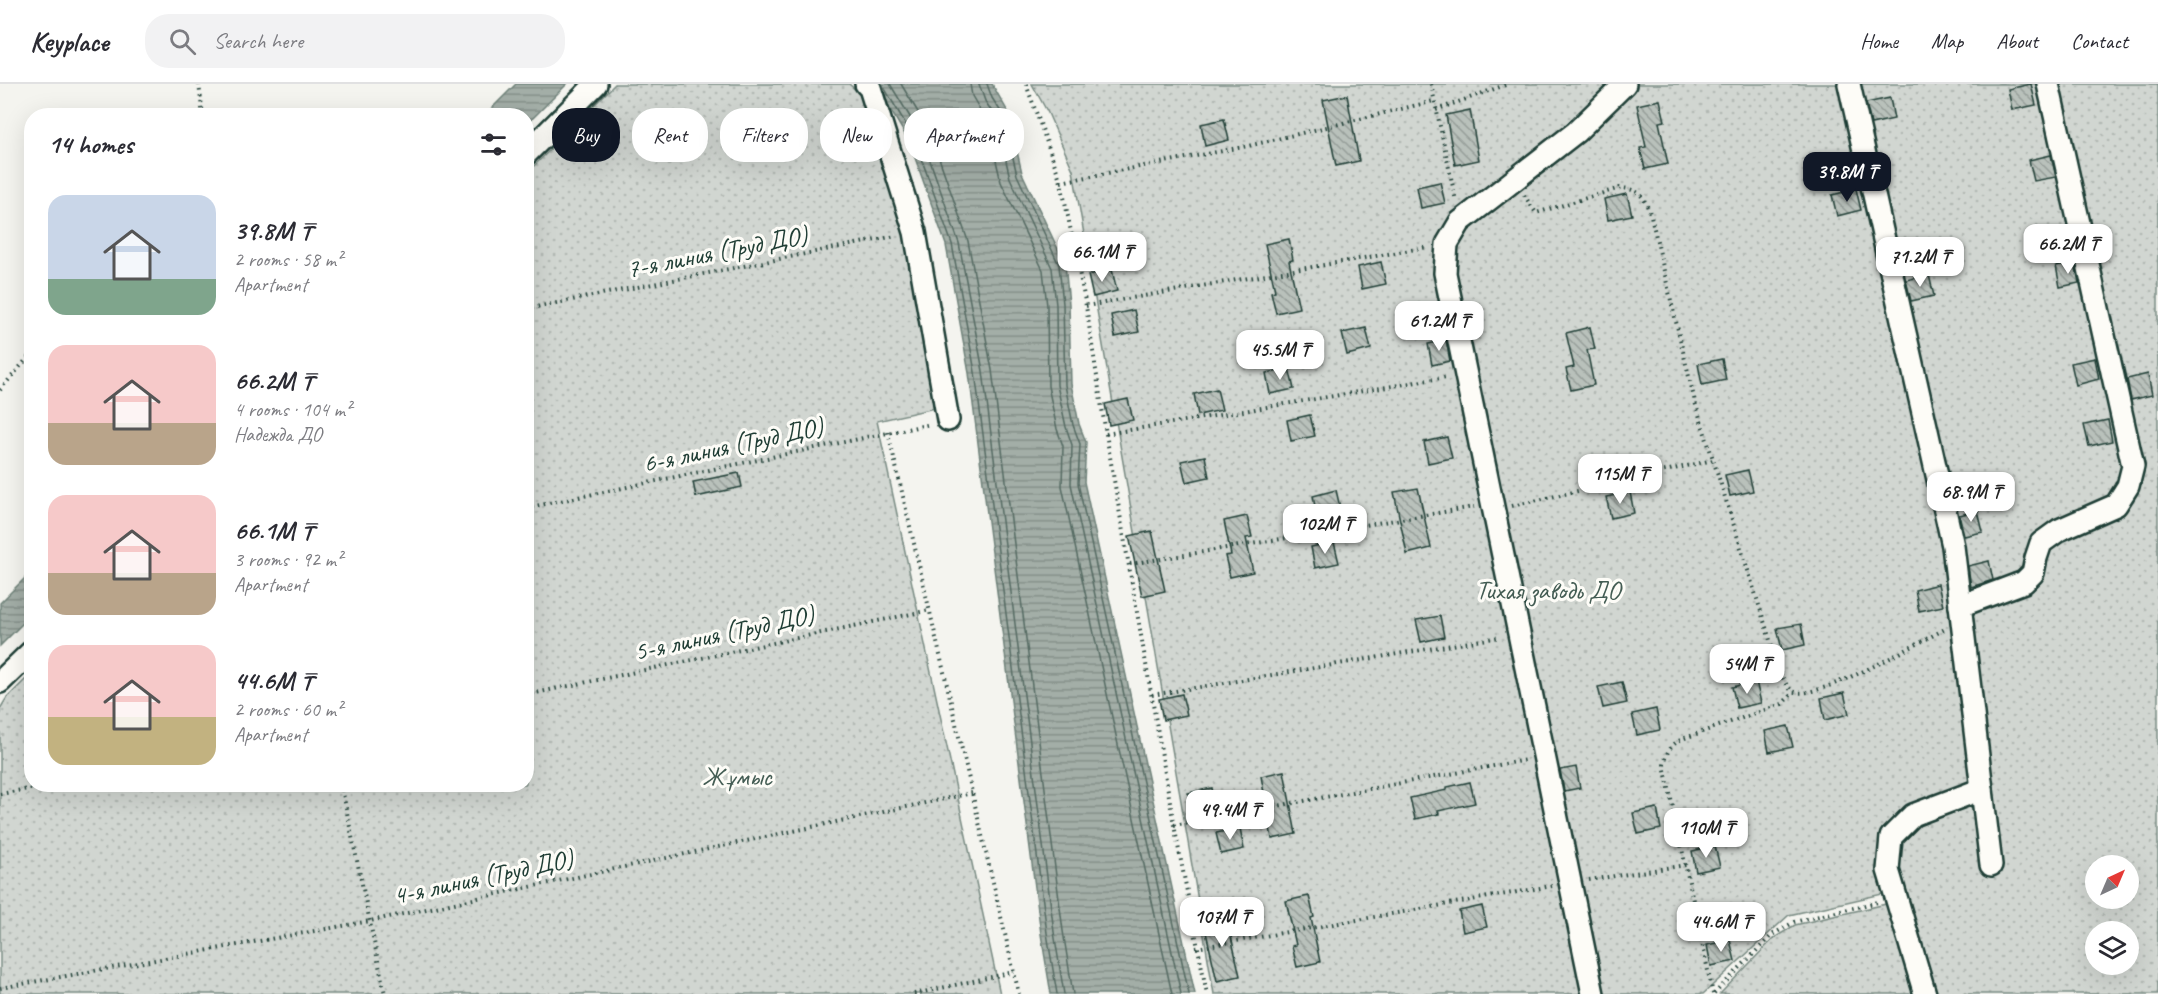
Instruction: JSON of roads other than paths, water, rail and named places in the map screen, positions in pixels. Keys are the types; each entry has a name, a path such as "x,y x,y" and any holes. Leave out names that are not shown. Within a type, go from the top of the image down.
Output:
{"street":[{"path":"534,146 596,84"},
{"path":"866,84 870,88 915,232 948,420"},
{"path":"1593,994 1445,273 1447,244 1460,222 1576,132 1625,84"},
{"path":"1849,84 1953,546 1991,865"},
{"path":"1961,614 2024,582 2033,573 2041,543 2059,530 2116,505 2128,486 2133,466 2048,84"},
{"path":"0,682 24,659"},
{"path":"1924,994 1888,870 1891,837 1913,815 1982,789"}],"water":[{"path":"516,84 567,84 534,117 534,108 492,108"},
{"path":"875,84 992,84 1006,108 904,108 904,133 892,112 892,108 889,108"},
{"path":"916,162 1019,162 1022,173 1065,264 1069,304 1071,384 1079,424 1086,442 1084,482 1195,994 1051,994 1041,934 969,373 946,245"},
{"path":"24,579 24,622 0,646 0,603"}],"park label":[{"name":"Тихая заводь ДО","path":"1548,590"},
{"name":"Жұмыс","path":"737,776"}]}
